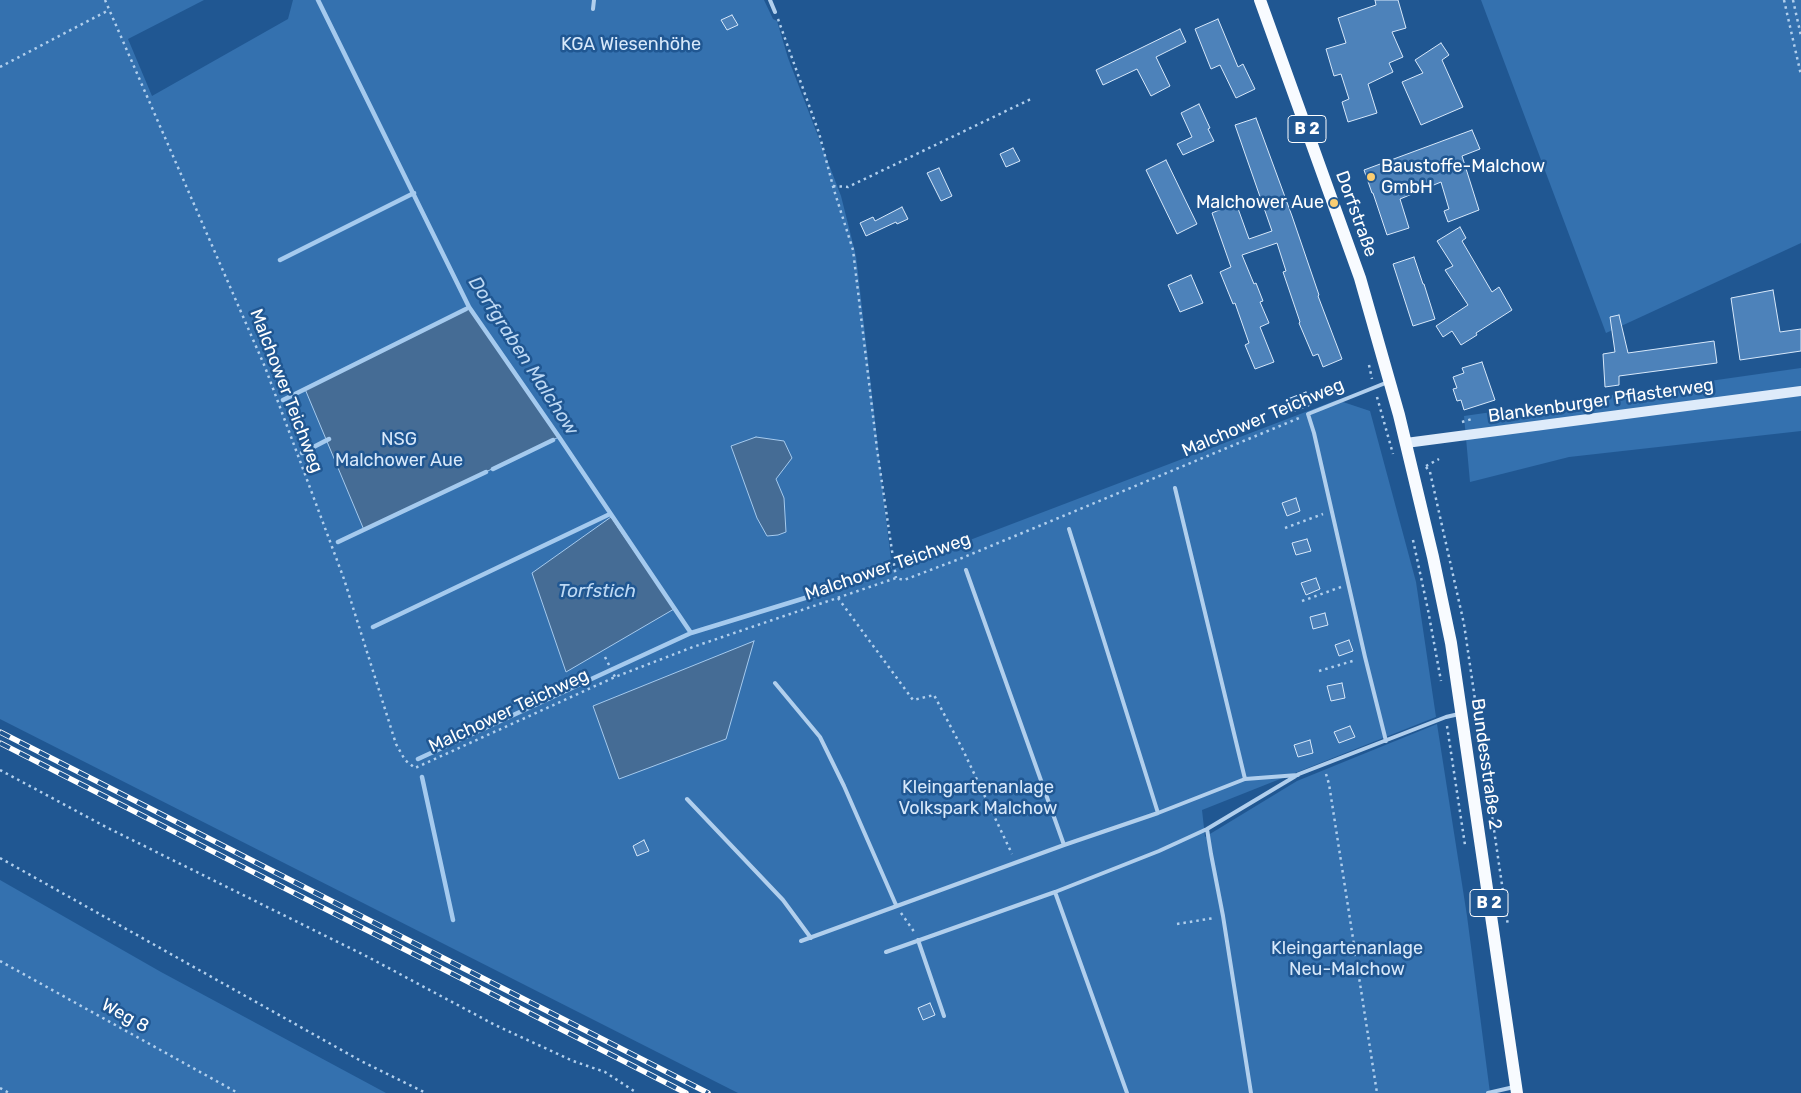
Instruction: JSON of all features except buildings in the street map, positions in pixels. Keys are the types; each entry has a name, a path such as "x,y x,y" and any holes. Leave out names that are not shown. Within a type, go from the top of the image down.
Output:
{"main road":[{"name":"Dorfstraße","path":"1260,0 1354,258 1406,443"},
{"name":"Blankenburger Pflasterweg","path":"1406,443 1801,391"},
{"name":"Bundesstraße 2","path":"1406,443 1451,643 1517,1090"}],"lane":[{"path":"593,9 594,0"},
{"path":"770,0 775,12"},
{"name":"Malchower Teichweg","path":"1308,414 1389,382"},
{"path":"1308,414 1386,741"},
{"path":"1175,488 1245,779"},
{"path":"1069,530 1158,812"},
{"path":"966,570 1064,845"},
{"path":"775,683 820,737 844,786 896,906"},
{"path":"886,952 1054,892 1159,851 1207,829 1299,774 1446,717 1461,713"},
{"path":"801,941 1245,779 1299,774"},
{"path":"687,799 783,900 811,938"},
{"path":"1207,829 1223,916 1250,1093"},
{"path":"1054,892 1127,1093"},
{"path":"918,940 944,1016"},
{"path":"1488,1093 1517,1090"}],"path":[{"name":"Malchower Teichweg","path":"105,0 265,367 344,580 396,744 405,760 415,768 614,678 693,647 896,578 904,580 962,558 1308,414"},
{"path":"1784,0 1801,75"},
{"path":"1793,0 1801,36"},
{"path":"0,67 109,10"},
{"path":"775,12 819,133 833,188 853,250 896,578"},
{"path":"833,188 848,187 1033,98"},
{"path":"1368,361 1393,454"},
{"path":"1430,472 1438,510"},
{"path":"1285,528 1332,511"},
{"path":"1412,535 1441,682"},
{"path":"1302,601 1348,584"},
{"path":"838,598 913,700 934,695 964,750 1016,863"},
{"path":"605,657 614,678"},
{"path":"1319,670 1365,657"},
{"path":"1446,717 1466,853"},
{"path":"1323,765 1329,784 1377,1093"},
{"path":"0,770 106,827 368,957 495,1025 573,1061 605,1072 637,1093"},
{"path":"0,858 352,1056 426,1093"},
{"path":"896,906 918,940"},
{"path":"1177,924 1223,916"},
{"name":"Weg 8","path":"0,961 238,1093"},
{"path":"0,1088 9,1093"}],"green space":[{"name":"NSG Malchower Aue","path":"0,0 204,0 128,39 152,96 288,19 293,0 764,0 773,19 777,21 788,58 841,196 856,256 892,569 886,572 1337,400 1370,411 1416,582 1436,717 1202,810 1205,837 1297,781 1437,724 1467,916 1490,1093 738,1093 0,719"},
{"path":"1481,0 1801,0 1801,243 1606,333"},
{"path":"1801,368 1801,431 1569,457 1470,482 1464,416"},
{"path":"0,880 161,972 386,1093 0,1093"}],"water":[{"path":"469,307 559,437 364,530 305,389"},
{"path":"756,437 784,441 792,458 776,479 784,498 786,532 778,535 767,536 757,518 731,446"},
{"name":"Torfstich","path":"611,517 674,609 566,672 532,573"},
{"path":"754,641 726,739 619,779 593,706"}],"waterway":[{"name":"Dorfgraben Malchow","path":"318,0 469,307 691,633"},
{"path":"280,260 414,193"},
{"path":"283,400 466,309"},
{"path":"302,453 329,439"},
{"path":"493,469 553,440"},
{"path":"338,542 486,472"},
{"path":"373,627 610,514"},
{"path":"418,759 691,633 818,594 890,564"},
{"name":"Dorfgraben Malchow","path":"422,777 453,920"}],"railway":[{"path":"0,732 708,1093"},
{"path":"0,743 686,1093"}],"place":[{"name":"Baustoffe-Malchow GmbH","path":"1371,177"},
{"name":"Malchower Aue","path":"1334,203"}],"park label":[{"name":"KGA Wiesenhöhe","path":"631,45"},
{"name":"Kleingartenanlage Volkspark Malchow","path":"978,798"},
{"name":"Kleingartenanlage Neu-Malchow","path":"1347,960"}]}
